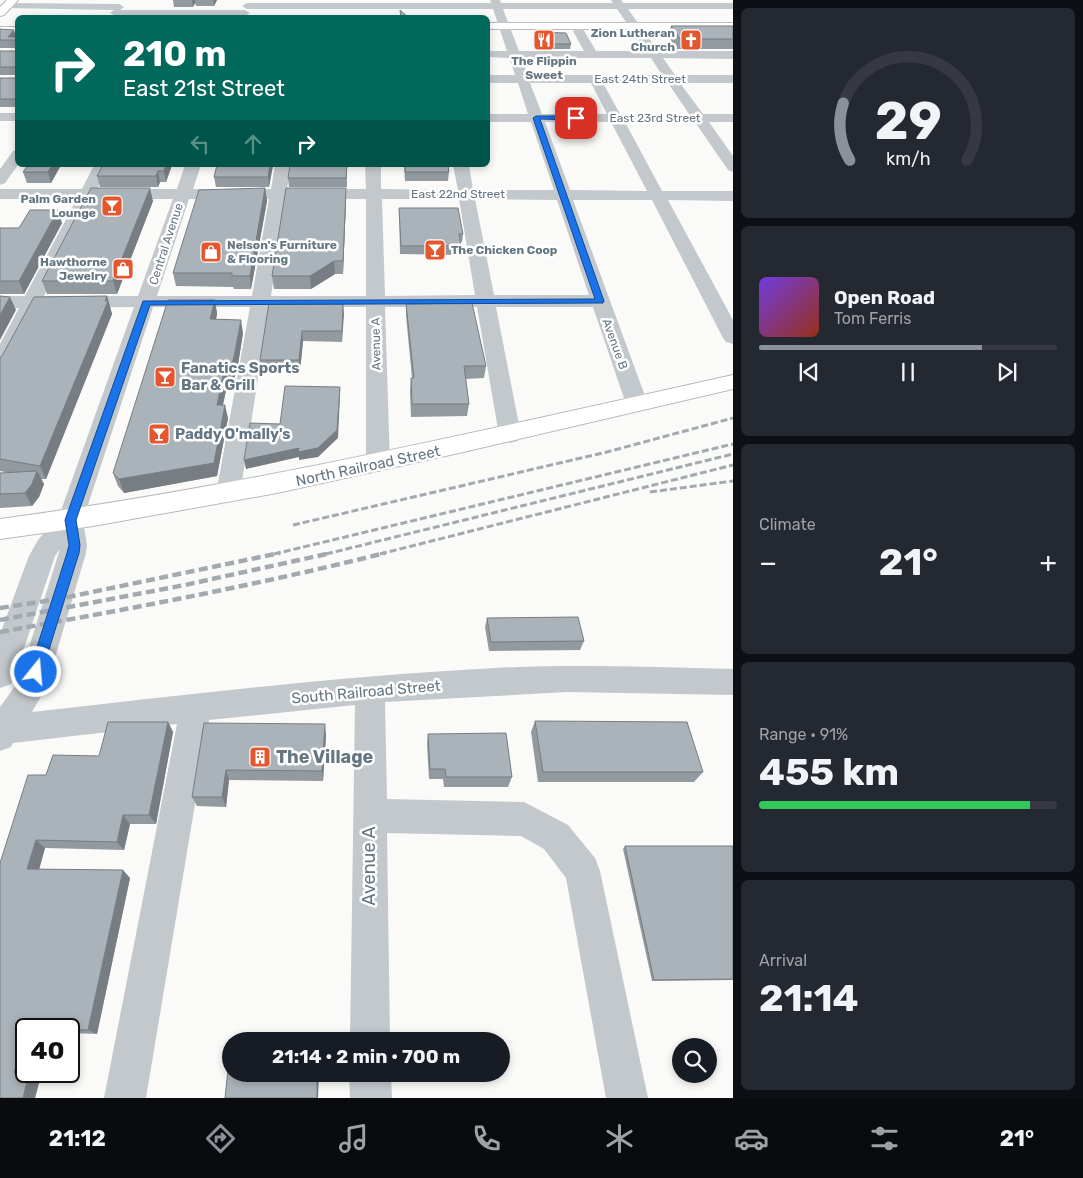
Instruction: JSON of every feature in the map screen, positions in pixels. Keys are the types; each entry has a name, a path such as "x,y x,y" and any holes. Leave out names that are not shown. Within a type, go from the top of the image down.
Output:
{"main road":[{"path":"0,25 15,25"},
{"path":"499,27 579,31 733,26"},
{"path":"499,27 733,31"},
{"path":"0,30 15,30"},
{"name":"North Railroad Street","path":"0,529 125,513 378,464 733,382"}],"street":[{"path":"4,4 117,9 370,8 496,3 618,3 733,6"},
{"name":"Avenue B","path":"496,3 499,27 514,54 637,404"},
{"path":"618,3 733,167"},
{"path":"579,31 592,54"},
{"path":"490,54 733,55"},
{"name":"East 24th Street","path":"490,79 733,79"},
{"path":"595,79 733,338"},
{"path":"0,117 15,118"},
{"name":"East 23rd Street","path":"490,118 733,118"},
{"path":"0,180 15,158"},
{"path":"0,364 101,167"},
{"name":"Central Avenue","path":"0,675 42,556 47,546 70,520 192,167"},
{"path":"228,494 283,167"},
{"name":"Avenue A","path":"373,167 378,464"},
{"path":"461,167 468,194 510,434"},
{"name":"East 22nd Street","path":"0,194 562,194 733,196"},
{"path":"0,302 600,301"},
{"name":"Central Avenue","path":"0,731 31,688 73,553 74,545 70,520"},
{"name":"South Railroad Street","path":"0,731 370,690 568,679 733,682"},
{"name":"Avenue A","path":"370,690 370,1032"},
{"path":"125,1098 195,709"},
{"path":"369,816 524,819 556,837 582,871 627,1098"},
{"path":"370,1082 370,1098"}],"building":[{"path":"671,26 733,26 733,39 680,39"},
{"path":"0,29 14,30 8,37 15,37 15,40 0,40"},
{"path":"534,32 566,33 571,44 539,44"},
{"path":"0,51 15,51 15,67 0,67"},
{"path":"0,78 15,78 15,99 0,99"},
{"path":"27,167 51,167 48,172 23,172"},
{"path":"102,167 165,167 164,171 158,171 156,176 97,176"},
{"path":"216,167 270,167 268,177 214,177"},
{"path":"290,167 347,167 346,178 288,178"},
{"path":"405,167 448,167 449,172 405,172"},
{"path":"91,188 150,188 113,281 42,281"},
{"path":"265,188 250,276 232,276 232,273 173,273 199,190"},
{"path":"286,188 346,188 343,261 334,261 310,276 272,276"},
{"path":"399,208 458,208 463,234 459,234 461,246 401,246"},
{"path":"30,210 58,210 19,281 0,281 0,228 19,228"},
{"path":"0,296 10,297 0,315"},
{"path":"107,296 105,301 108,301 40,466 0,459 0,357 34,297"},
{"path":"168,300 215,300 210,319 241,320 234,357 231,367 225,367 217,405 225,405 214,463 119,479 113,473"},
{"path":"269,303 343,304 342,331 302,331 299,360 260,360"},
{"path":"472,303 486,366 464,366 469,404 412,404 411,378 414,378 406,304"},
{"path":"285,386 340,387 337,430 318,448 298,452 299,448 244,460 250,423 280,424"},
{"path":"37,471 32,484 25,493 0,494 0,473"},
{"path":"578,617 584,641 491,642 487,618"},
{"path":"535,721 687,722 703,772 543,772"},
{"path":"108,722 168,722 149,815 123,815 117,842 36,840 27,869 123,870 88,1030 80,1030 80,1018 15,1018 15,1083 27,1083 23,1098 0,1098 0,863 28,775 46,775 53,755 99,756"},
{"name":"The Village","path":"204,723 325,724 322,771 226,770 222,797 192,797"},
{"path":"506,733 512,777 446,777 445,769 430,769 428,734"},
{"path":"625,846 733,846 733,979 654,980"},
{"path":"227,1082 317,1082 317,1098 225,1098"}],"railway":[{"path":"293,525 607,452 733,418"},
{"path":"274,554 733,444"},
{"path":"326,554 733,454"},
{"path":"380,554 733,465"},
{"path":"650,492 733,481"},
{"path":"0,608 59,599 280,553"},
{"path":"0,620 185,585 331,553"},
{"path":"0,632 193,596 385,553"}],"place":[{"name":"The Flippin Sweet","path":"544,40"},
{"name":"Zion Lutheran Church","path":"691,40"},
{"name":"Palm Garden Lounge","path":"112,206"},
{"name":"The Chicken Coop","path":"435,250"},
{"name":"Nelson's Furniture & Flooring","path":"211,252"},
{"name":"Hawthorne Jewelry","path":"123,269"},
{"name":"Fanatics Sports Bar & Grill","path":"165,377"},
{"name":"Paddy O'mally's","path":"159,434"},
{"name":"The Village","path":"260,757"}],"route":[{"path":"36,672 73,553 74,545 70,520 146,302 600,301 536,118 576,118"}]}
